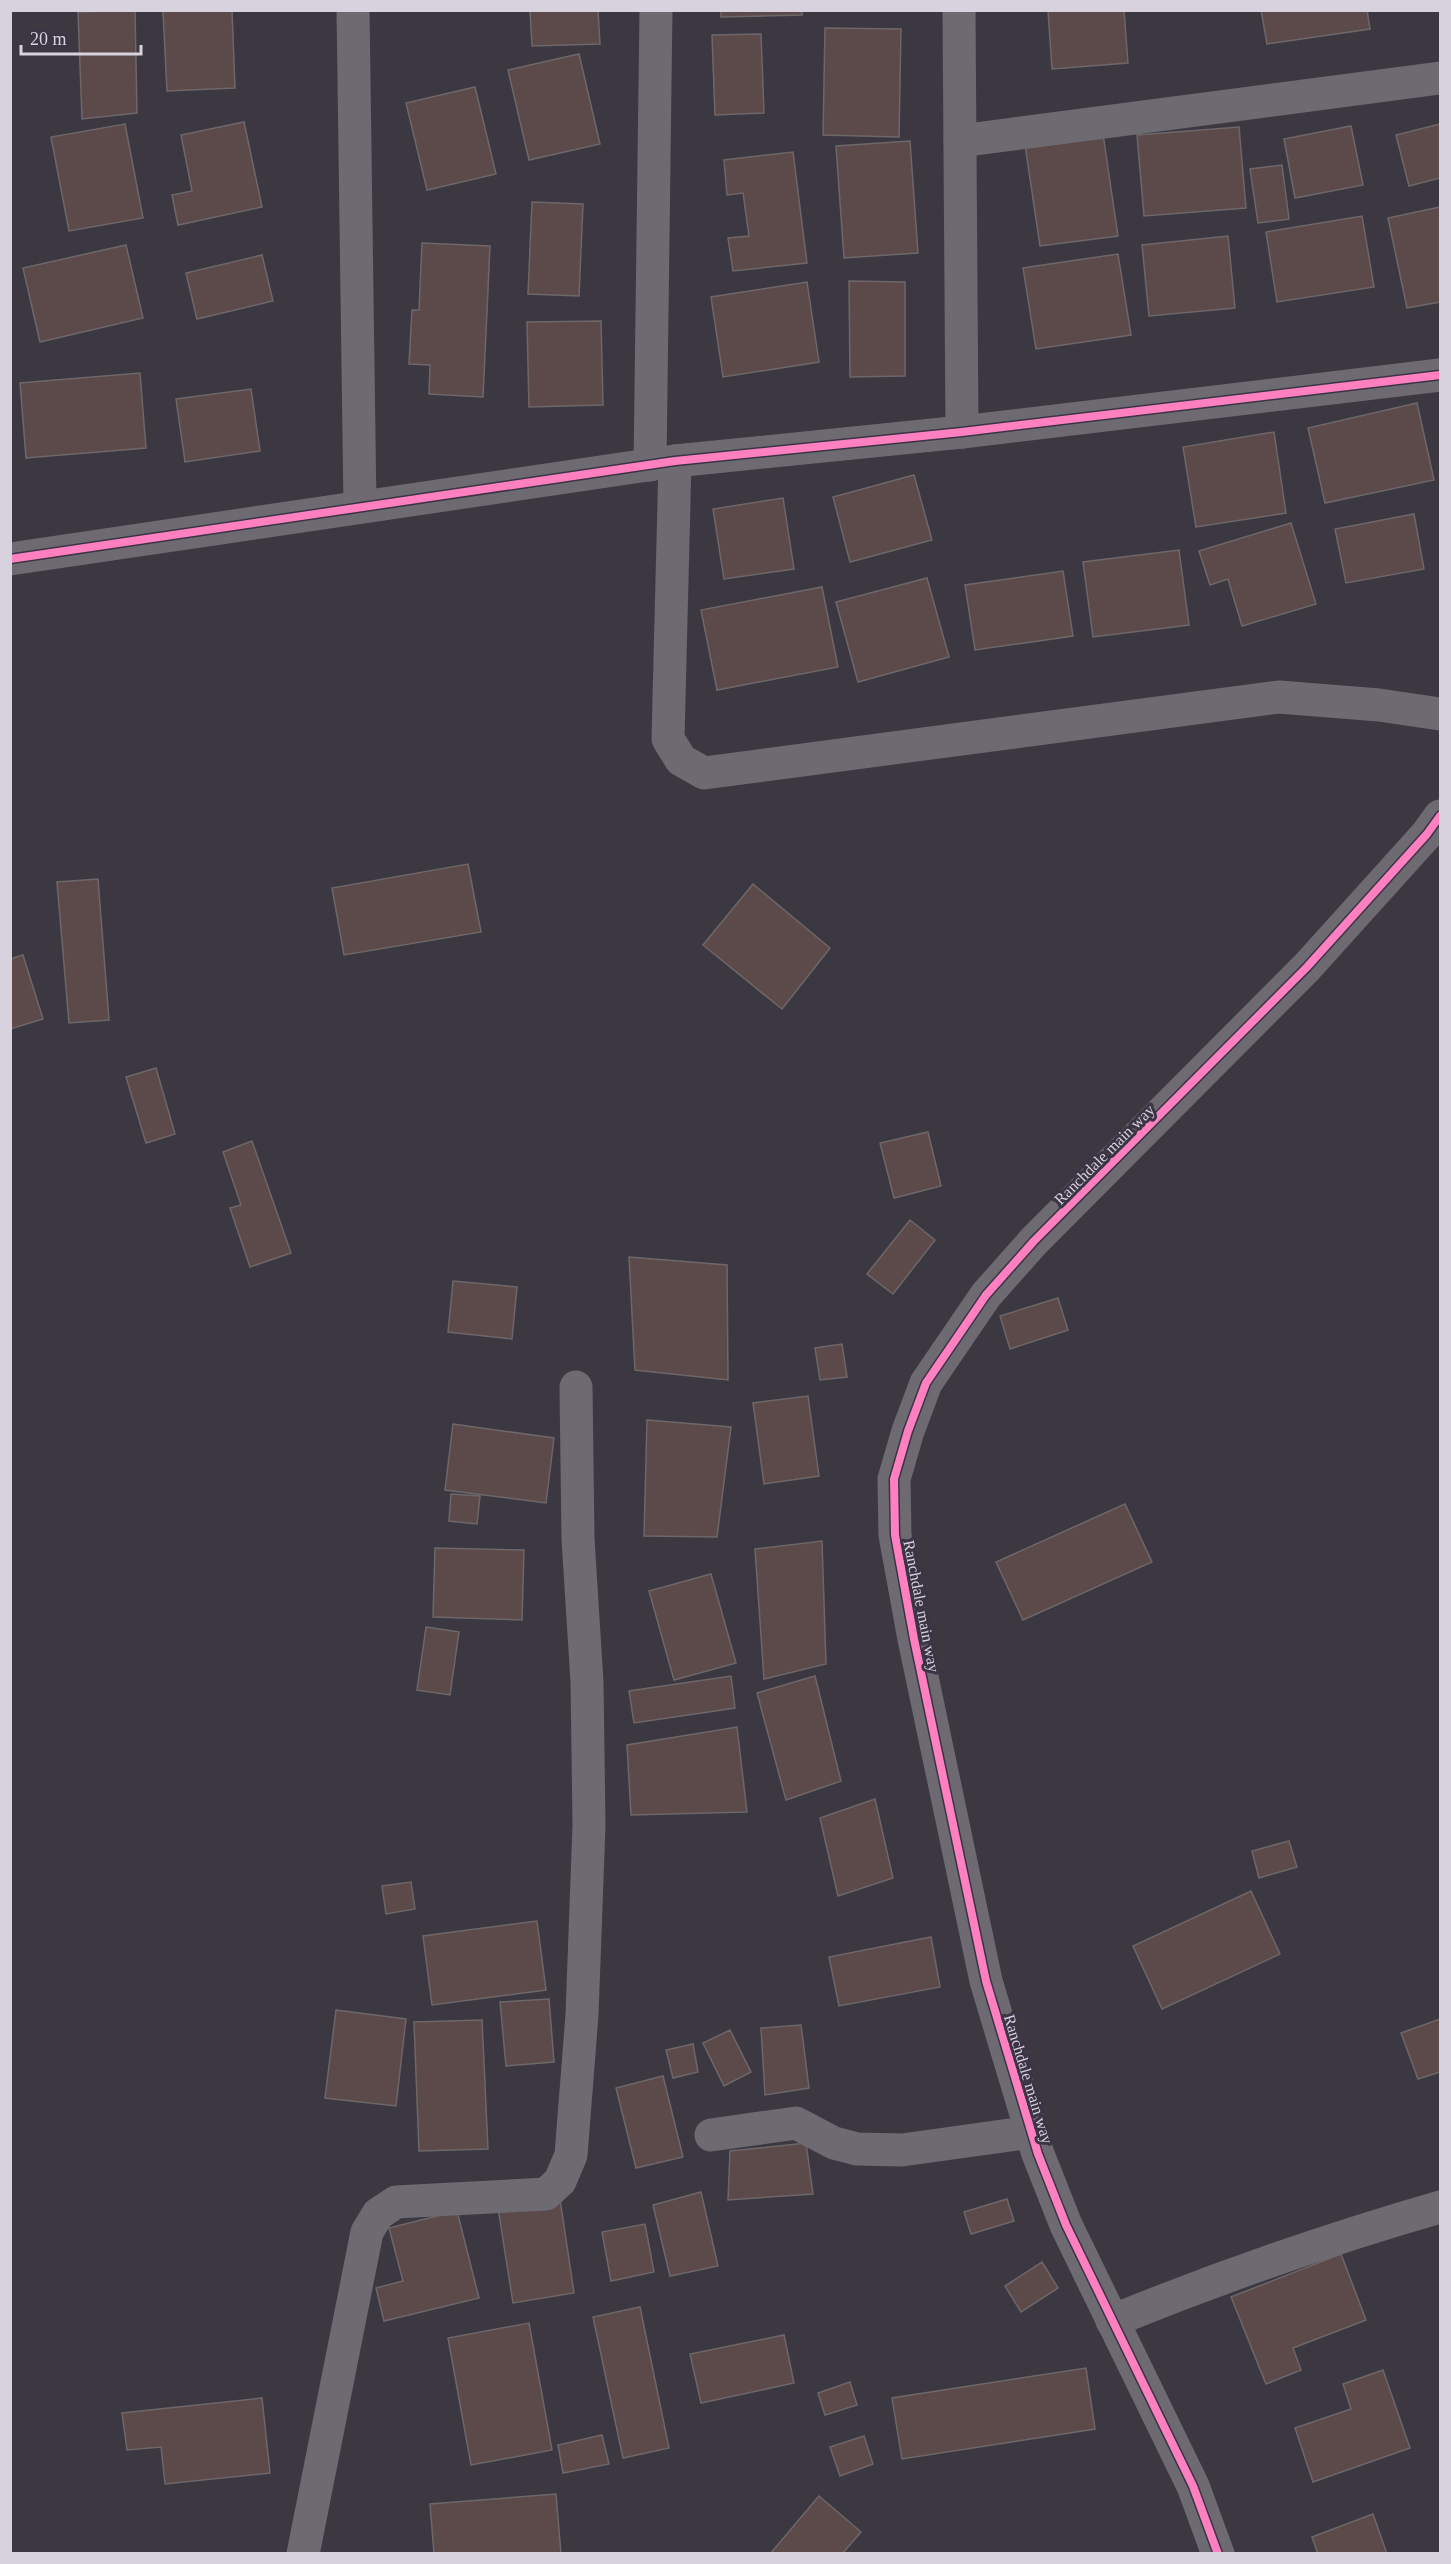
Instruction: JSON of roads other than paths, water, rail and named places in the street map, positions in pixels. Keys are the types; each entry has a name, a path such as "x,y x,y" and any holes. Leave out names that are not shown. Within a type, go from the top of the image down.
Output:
{"street":[{"path":"353,10 360,507"},
{"path":"657,10 668,739 681,759 704,773 1279,697 1378,705 1440,714"},
{"path":"959,10 962,432"},
{"path":"960,141 1440,78"},
{"path":"10,559 663,463 962,432 1440,375"},
{"name":"Ranchdale main way","path":"1218,2553 1193,2486 1066,2225 1038,2154 986,1981 914,1639 895,1535 894,1479 908,1431 926,1383 986,1295 1034,1241 1307,967 1427,834 1440,816"},
{"path":"303,2553 367,2232 378,2214 396,2202 546,2194 560,2181 571,2155 582,2015 589,1825 587,1682 578,1539 576,1387"},
{"path":"711,2135 796,2122 834,2143 857,2149 902,2150 1032,2132"},
{"path":"1112,2321 1196,2287 1350,2233 1440,2207"}]}
